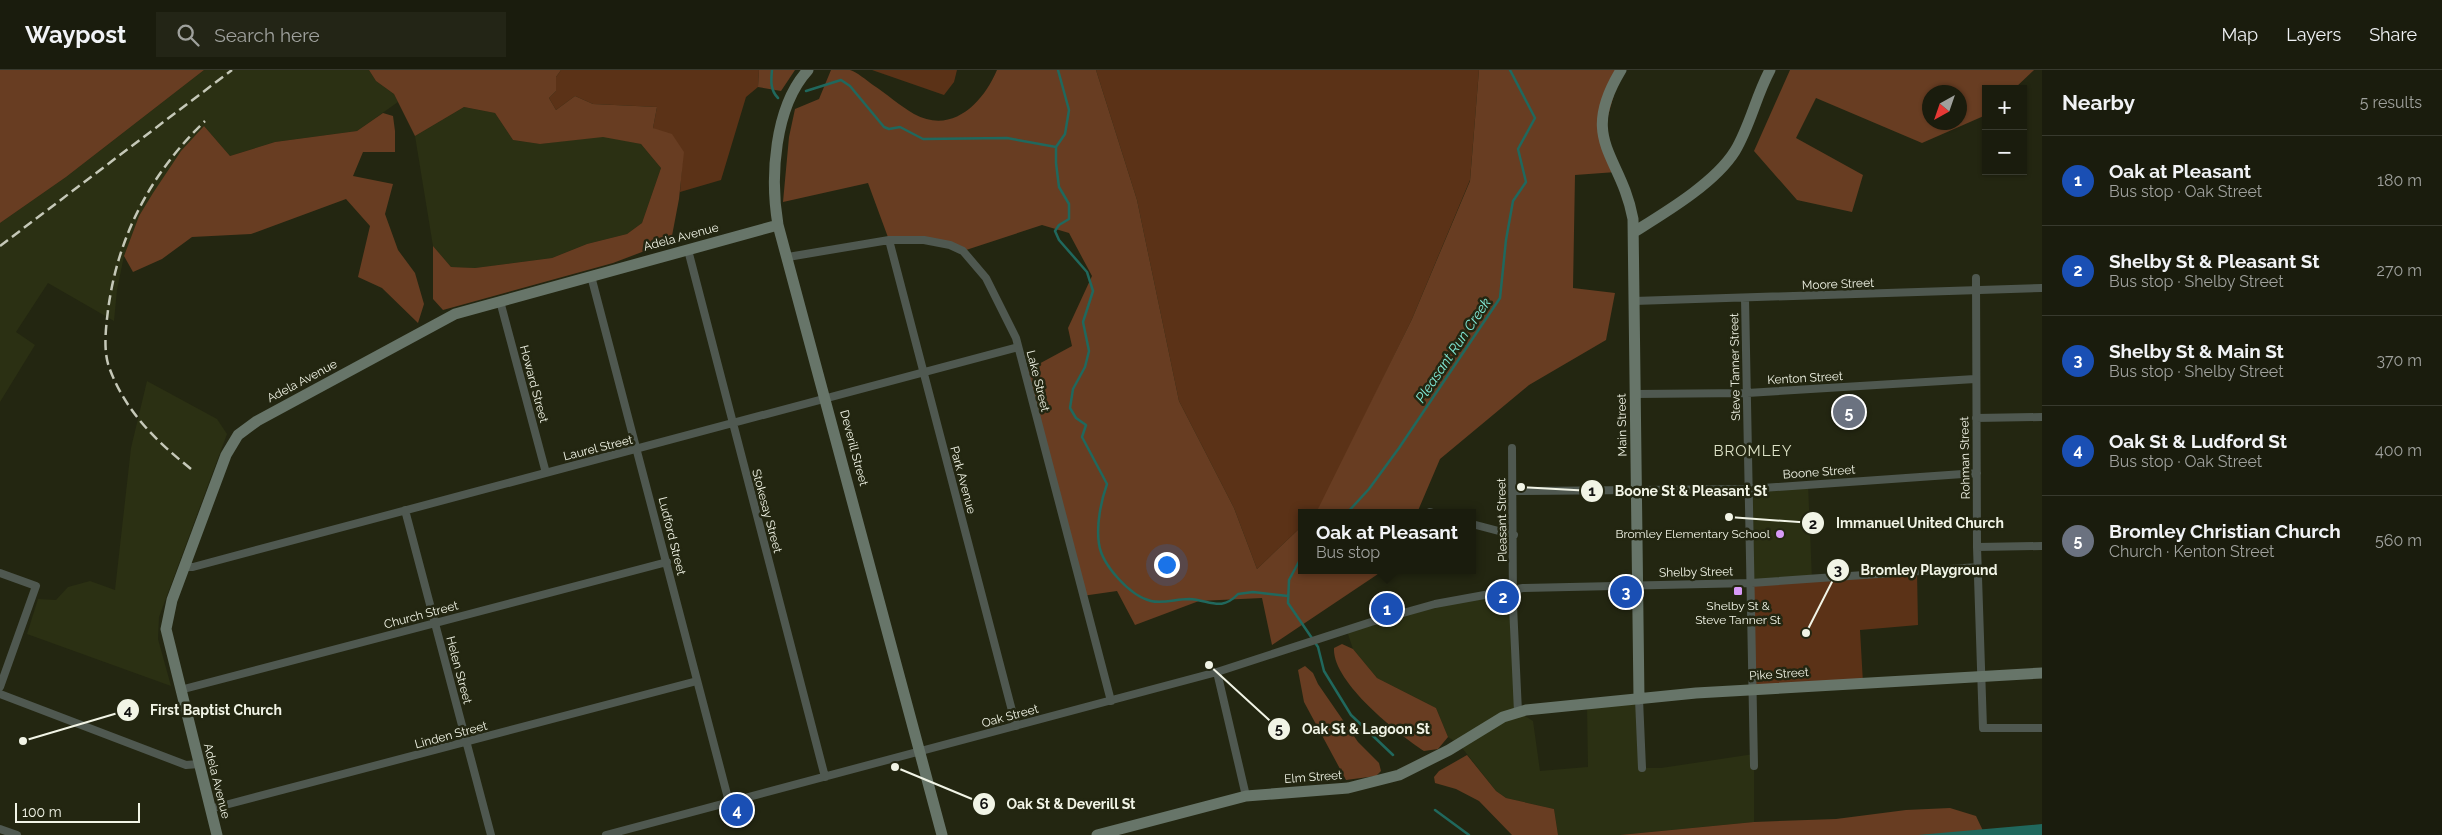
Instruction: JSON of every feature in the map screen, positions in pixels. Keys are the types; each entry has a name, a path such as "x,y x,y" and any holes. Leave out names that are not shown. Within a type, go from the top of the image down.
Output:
{"street":[{"name":"Deverill Street","path":"808,70 793,93 780,131 775,161 774,202 778,225 827,398 942,835"},
{"name":"Main Street","path":"1621,70 1605,102 1602,137 1628,198 1634,232 1639,699 1642,768"},
{"path":"1634,232 1681,201 1724,165 1734,152 1744,133 1770,70"},
{"name":"Adela Avenue","path":"217,835 166,629 172,600 226,455 231,445 244,430 432,324 455,314 778,225"},
{"name":"Lake Street","path":"788,257 889,240 924,240 950,245 963,251 986,278 1010,324 1018,347 1111,701"},
{"name":"Park Avenue","path":"889,240 1016,726"},
{"name":"Stokesay Street","path":"688,250 825,777"},
{"name":"Ludford Street","path":"591,276 729,802"},
{"name":"Rohman Street","path":"1976,278 1977,547 1979,675 1983,728 2042,728"},
{"name":"Moore Street","path":"1634,301 2042,288"},
{"name":"Steve Tanner Street","path":"1745,298 1754,766"},
{"name":"Howard Street","path":"500,301 546,473"},
{"name":"Laurel Street","path":"184,567 203,565 1018,347"},
{"name":"Kenton Street","path":"1636,394 1746,393 1975,379"},
{"path":"1976,418 2042,417"},
{"name":"Pleasant Street","path":"1512,448 1518,712"},
{"name":"Boone Street","path":"1513,491 1748,489 1977,472"},
{"name":"Helen Street","path":"405,510 491,835"},
{"path":"1476,525 1514,536"},
{"path":"1977,547 2042,546"},
{"name":"Church Street","path":"180,690 667,562"},
{"name":"Shelby Street","path":"1417,608 1514,589 1751,583 1978,567"},
{"path":"0,573 36,586 0,688"},
{"name":"Oak Street","path":"606,835 1217,672 1304,646 1417,608"},
{"path":"1217,672 1246,796"},
{"name":"Pike Street","path":"1518,712 1639,699 1752,690 1979,675 2042,673"},
{"name":"Linden Street","path":"210,809 698,681"},
{"path":"0,694 186,765 199,764"},
{"name":"Elm Street","path":"1097,835 1246,796 1348,788 1399,775 1449,750 1502,717 1518,712"},
{"path":"0,829 17,835"}],"shaded area":[{"path":"0,70 204,70 66,177 0,223"},
{"path":"204,70 369,70 376,81 394,94 398,102 357,131 275,142 230,156 204,126 139,216 124,256 117,290 114,321 48,283 16,332 35,345 0,402 0,223 66,177"},
{"path":"369,70 561,70 556,77 556,91 549,98 556,110 575,96 593,104 657,107 653,128 672,134 684,152 679,199 671,241 613,263 443,310 433,299 433,246 451,267 475,268 552,258 587,244 627,234 642,223 661,168 641,144 603,137 540,144 513,140 495,113 464,107 415,136 394,94 376,81"},
{"path":"561,70 759,70 758,87 746,97 721,180 680,192 683,152 653,128 657,107 593,104 575,96 556,110 549,98 556,91 556,77"},
{"path":"759,70 795,70 781,91 758,87"},
{"path":"831,70 850,70 914,114 941,121 953,118 975,104 997,70 1096,70 1137,200 1179,401 1234,508 1257,569 1298,530 1298,574 1378,574 1272,645 1262,598 1199,601 1135,625 1117,591 1082,596 1024,372 1072,346 1068,328 1092,276 1069,233 1042,225 963,251 950,245 889,240 868,183 783,202 789,137 795,109 819,99"},
{"path":"872,70 957,70 954,82 944,95"},
{"path":"1096,70 1479,70 1470,180 1412,319 1319,509 1298,509 1298,530 1257,569 1234,508 1179,401 1137,200"},
{"path":"1479,70 1621,70 1602,137 1616,172 1575,175 1573,288 1615,293 1606,340 1529,385 1440,459 1419,509 1318,509 1412,319 1470,181"},
{"path":"1790,70 2034,70 2018,85 1982,85 1982,117 1967,123 1967,85 1922,85 1922,130 1952,130 1922,143 1816,98 1796,138 1863,175 1852,212 1797,200 1754,151"},
{"path":"464,107 495,113 513,140 540,144 603,136 641,144 661,168 642,223 627,234 587,244 552,258 475,268 451,267 433,246 415,136"},
{"path":"383,113 393,116 395,152 363,152 353,176 393,184 385,214 398,250 415,273 424,304 418,323 382,288 358,277 370,226 346,199 251,234 192,237 162,259 133,272 124,256 139,216 181,151 204,126 230,156 275,142 357,131"},
{"path":"147,381 217,419 227,434 159,617 158,639 171,686 27,634 38,599 56,600 68,587 90,581 115,590 131,448"},
{"name":"Bromley Elementary School","path":"1808,484 1812,579 1751,583 1748,489"},
{"path":"1917,571 1918,625 1860,630 1863,683 1752,690 1751,583"},
{"path":"1514,589 1519,712 1533,721 1540,771 1588,767 1587,704 1639,699 1642,768 1661,768 1754,754 1754,822 1620,835 1558,835 1554,809 1506,798 1496,791 1459,744 1448,737 1436,708 1377,678 1353,649 1347,631 1371,622"},
{"path":"1342,644 1353,649 1377,678 1436,708 1448,737 1438,749 1424,751 1398,732 1354,691 1343,676 1336,661 1334,648"},
{"path":"1305,666 1313,673 1318,684 1358,742 1379,763 1381,771 1376,776 1346,780 1304,702 1298,670"},
{"path":"1467,755 1496,791 1506,798 1554,809 1558,835 1512,835 1479,801 1456,789 1435,783 1434,777 1439,771"},
{"path":"1950,808 1976,816 1985,835 1620,835 1754,822 1836,819 1906,810"}],"water":[{"path":"2042,824 2042,835 1918,835"}],"waterway":[{"path":"772,70 772,88 778,98"},
{"path":"1058,70 1069,110 1065,134 1056,147 1056,163 1059,187 1069,204 1069,219 1059,225 1055,231 1059,240 1087,272 1093,291 1083,322 1089,351 1085,367 1073,389 1070,408 1076,418 1086,425 1082,437 1107,484 1099,521 1098,537 1101,552 1118,579 1134,593 1151,601 1189,599 1221,604 1226,603 1238,594 1253,592 1288,596"},
{"name":"Pleasant Run Creek","path":"1351,509 1369,489 1399,448 1500,298 1506,240 1513,201 1526,182 1518,149 1535,118 1510,70"},
{"path":"806,91 841,80 850,86 884,127 889,129 900,127 923,139 1007,138 1056,147"},
{"name":"Pleasant Run Creek","path":"1298,563 1289,580 1288,603 1318,647 1324,671 1351,715 1393,755"},
{"name":"Pleasant Run Creek","path":"1435,810 1469,835"}],"railway":[{"path":"0,246 232,70"},
{"path":"191,469 153,436 132,411 109,367 105,338 113,282 120,256 140,207 168,162 205,121"}],"place":[{"name":"Bromley Christian Church","path":"1849,412"},
{"name":"Boone St & Pleasant St","path":"1521,487"},
{"name":"Immanuel United Church","path":"1729,517"},
{"name":"Bromley Elementary School","path":"1780,534"},
{"name":"Shelby St & Steve Tanner St","path":"1738,591"},
{"name":"Shelby St & Main St","path":"1626,592"},
{"name":"Shelby St & Pleasant St","path":"1503,597"},
{"name":"Oak at Pleasant","path":"1387,609"},
{"name":"Bromley Playground","path":"1806,633"},
{"name":"Oak St & Lagoon St","path":"1209,665"},
{"name":"First Baptist Church","path":"23,741"},
{"name":"Oak St & Deverill St","path":"895,767"},
{"name":"Oak St & Ludford St","path":"737,810"}],"district":[{"name":"BROMLEY","path":"1753,451"}]}
